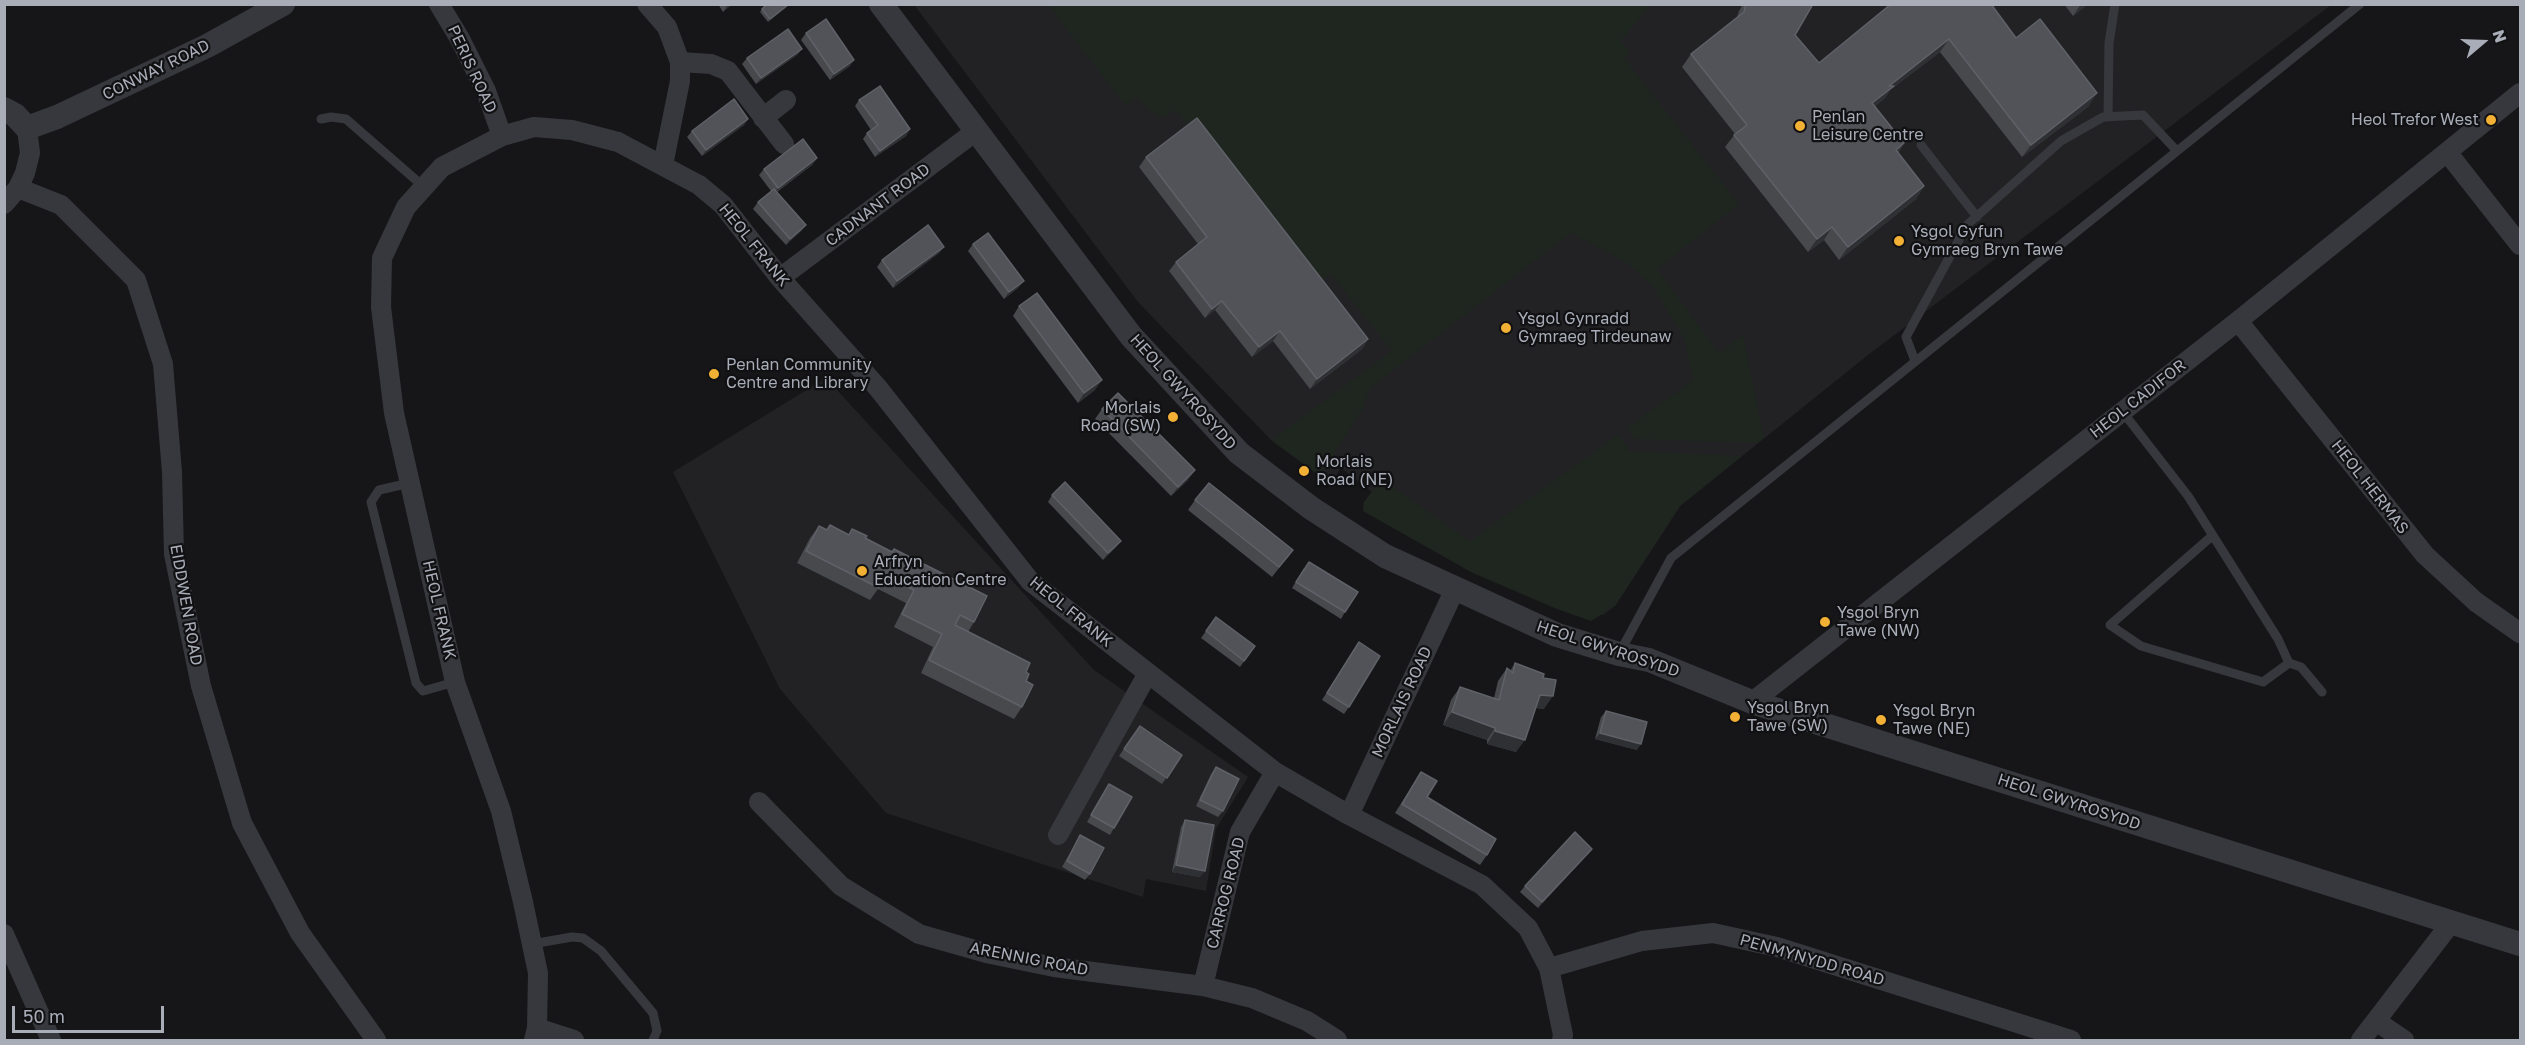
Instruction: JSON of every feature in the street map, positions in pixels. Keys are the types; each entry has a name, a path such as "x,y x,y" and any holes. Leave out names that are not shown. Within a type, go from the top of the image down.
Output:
{"street":[{"name":"CONWAY ROAD","path":"27,128 57,117 207,46 283,4"},
{"name":"PERIS ROAD","path":"439,4 486,91 502,136"},
{"path":"647,4 667,27 680,62 680,81 663,165"},
{"name":"HEOL GWYROSYDD","path":"881,4 1131,336 1239,453 1311,508 1385,556 1557,636 1649,660 1752,702 2520,944"},
{"path":"680,62 711,64 728,72 784,144"},
{"name":"HEOL CADIFOR","path":"1752,702 2238,321 2520,93"},
{"path":"763,118 786,100"},
{"path":"4,109 15,115 27,128 30,153 18,188 4,204"},
{"name":"HEOL FRANK","path":"536,1034 538,973 532,944 501,811 455,682 391,390 381,307 382,258 406,207 442,167 502,136 534,127 572,130 618,142 699,185 723,205 780,278 878,388 1030,581 1275,772 1349,815 1482,885 1528,928 1550,968 1563,1035 1562,1041"},
{"name":"CADNANT ROAD","path":"780,278 976,131"},
{"path":"2447,152 2520,245"},
{"name":"EIDDWEN ROAD","path":"18,188 61,205 136,280 164,364 177,565 201,686 242,823 300,933 376,1041"},
{"name":"HEOL HERMAS","path":"2238,321 2424,555 2476,602 2520,633"},
{"name":"MORLAIS ROAD","path":"1349,815 1455,589"},
{"path":"1058,835 1148,673"},
{"name":"CARROG ROAD","path":"1203,986 1240,832 1275,772"},
{"name":"ARENNIG ROAD","path":"759,802 841,886 919,934 986,953 1054,967 1203,986 1252,998 1307,1021 1337,1041"},
{"path":"2361,1041 2451,923"},
{"name":"PENMYNYDD ROAD","path":"1550,968 1642,941 1713,933 1777,947 2043,1036 2071,1041"},
{"path":"4,934 51,1041"},
{"path":"2376,1021 2404,1041"},
{"path":"536,1034 574,1041"}],"lane":[{"path":"2108,117 2109,43 2115,4"},
{"path":"1619,654 1671,558 2360,4"},
{"path":"1916,361 1904,333 1967,225 2061,141 2103,117 2143,115 2177,151"},
{"path":"321,119 331,117 346,119 424,187"},
{"path":"1921,146 1977,217"},
{"path":"2122,411 2188,496 2278,639 2289,663 2301,668 2322,692"},
{"path":"410,483 379,490 371,502 416,683 423,691 455,682"},
{"path":"2212,536 2110,625 2141,646 2263,682 2289,663"},
{"path":"532,944 572,937 583,938 601,951 653,1013 657,1031 653,1041"}],"shaded area":[{"name":"Ysgol Gynradd Gymraeg Tirdeunaw","path":"916,4 2331,5 1868,355 1680,506 1615,606 1603,615 1473,573 1363,511 1364,502 1372,492 1341,468 1331,484 1271,440 1138,302 915,6"},
{"path":"1048,5 1650,5 1621,41 1630,52 1624,58 1739,204 1657,269 1719,353 1743,335 1764,438 1758,443 1634,439 1627,428 1693,380 1685,340 1653,286 1627,263 1571,233 1370,388 1363,408 1320,476 1271,440 1392,351 1331,274 1314,287 1176,110 1164,117 1152,112 1137,97 1125,105"},
{"name":"Arfryn Education Centre","path":"826,378 1094,670 1248,777 1216,829 1206,891 1146,879 1143,897 886,813 780,689 673,472"},
{"path":"1619,434 1629,451 1742,456 1680,506 1615,606 1591,621 1473,573 1363,511 1364,502 1381,479 1470,541"}],"building":[{"path":"767,4 789,4 770,19 762,9"},
{"path":"1746,4 1813,4 1795,35 1819,63 1891,4 1991,4 2016,38 2040,19 2097,93 2031,145 1949,39 1889,86 1894,86 1872,103 1904,143 1896,150 1924,186 1848,247 1832,227 1817,239 1734,135 1747,125 1691,54 1744,12"},
{"path":"826,19 854,60 834,74 806,33"},
{"path":"788,29 802,49 761,78 747,58"},
{"path":"880,86 910,129 880,151 867,133 878,125 859,100"},
{"path":"734,99 748,119 706,150 692,131"},
{"path":"1197,118 1368,339 1317,379 1280,331 1259,347 1222,301 1212,309 1176,262 1207,237 1146,157"},
{"path":"803,139 817,158 778,188 764,169"},
{"path":"774,189 806,225 790,239 758,202"},
{"path":"928,225 944,247 897,281 882,260"},
{"path":"988,233 1024,281 1009,292 973,244"},
{"path":"1037,293 1102,380 1084,393 1019,306"},
{"path":"1118,393 1195,470 1178,487 1102,409"},
{"path":"1065,482 1121,541 1108,553 1052,495"},
{"path":"1209,483 1293,550 1279,567 1195,500"},
{"path":"830,525 849,535 852,529 892,552 894,549 987,596 974,622 960,615 955,625 1030,663 1026,672 1029,674 1026,681 1033,685 1022,707 929,660 942,634 902,614 914,590 885,576 879,588 806,551 819,526 827,530"},
{"path":"1309,562 1358,592 1345,612 1296,582"},
{"path":"1216,617 1255,646 1244,661 1206,631"},
{"path":"1359,642 1380,656 1349,707 1327,693"},
{"path":"1515,663 1544,674 1543,678 1556,680 1553,696 1540,695 1525,740 1495,731 1495,728 1452,712 1460,687 1499,700 1507,668 1513,673"},
{"path":"1606,711 1647,722 1641,744 1600,733"},
{"path":"1140,726 1182,755 1167,778 1124,749"},
{"path":"1216,767 1239,779 1223,811 1200,800"},
{"path":"1421,772 1437,781 1427,797 1496,839 1487,855 1402,804"},
{"path":"1109,784 1132,797 1114,828 1091,815"},
{"path":"1185,820 1214,825 1205,871 1176,865"},
{"path":"1575,832 1592,849 1542,902 1525,886"},
{"path":"1080,835 1104,848 1090,874 1067,861"}],"place":[{"name":"Heol Trefor West","path":"2491,120"},
{"name":"Penlan Leisure Centre","path":"1800,126"},
{"name":"Ysgol Gyfun Gymraeg Bryn Tawe","path":"1899,241"},
{"name":"Ysgol Gynradd Gymraeg Tirdeunaw","path":"1506,328"},
{"name":"Penlan Community Centre and Library","path":"714,374"},
{"name":"Morlais Road (SW)","path":"1173,417"},
{"name":"Morlais Road (NE)","path":"1304,471"},
{"name":"Arfryn Education Centre","path":"862,571"},
{"name":"Ysgol Bryn Tawe (NW)","path":"1825,622"},
{"name":"Ysgol Bryn Tawe (SW)","path":"1735,717"},
{"name":"Ysgol Bryn Tawe (NE)","path":"1881,720"}]}
